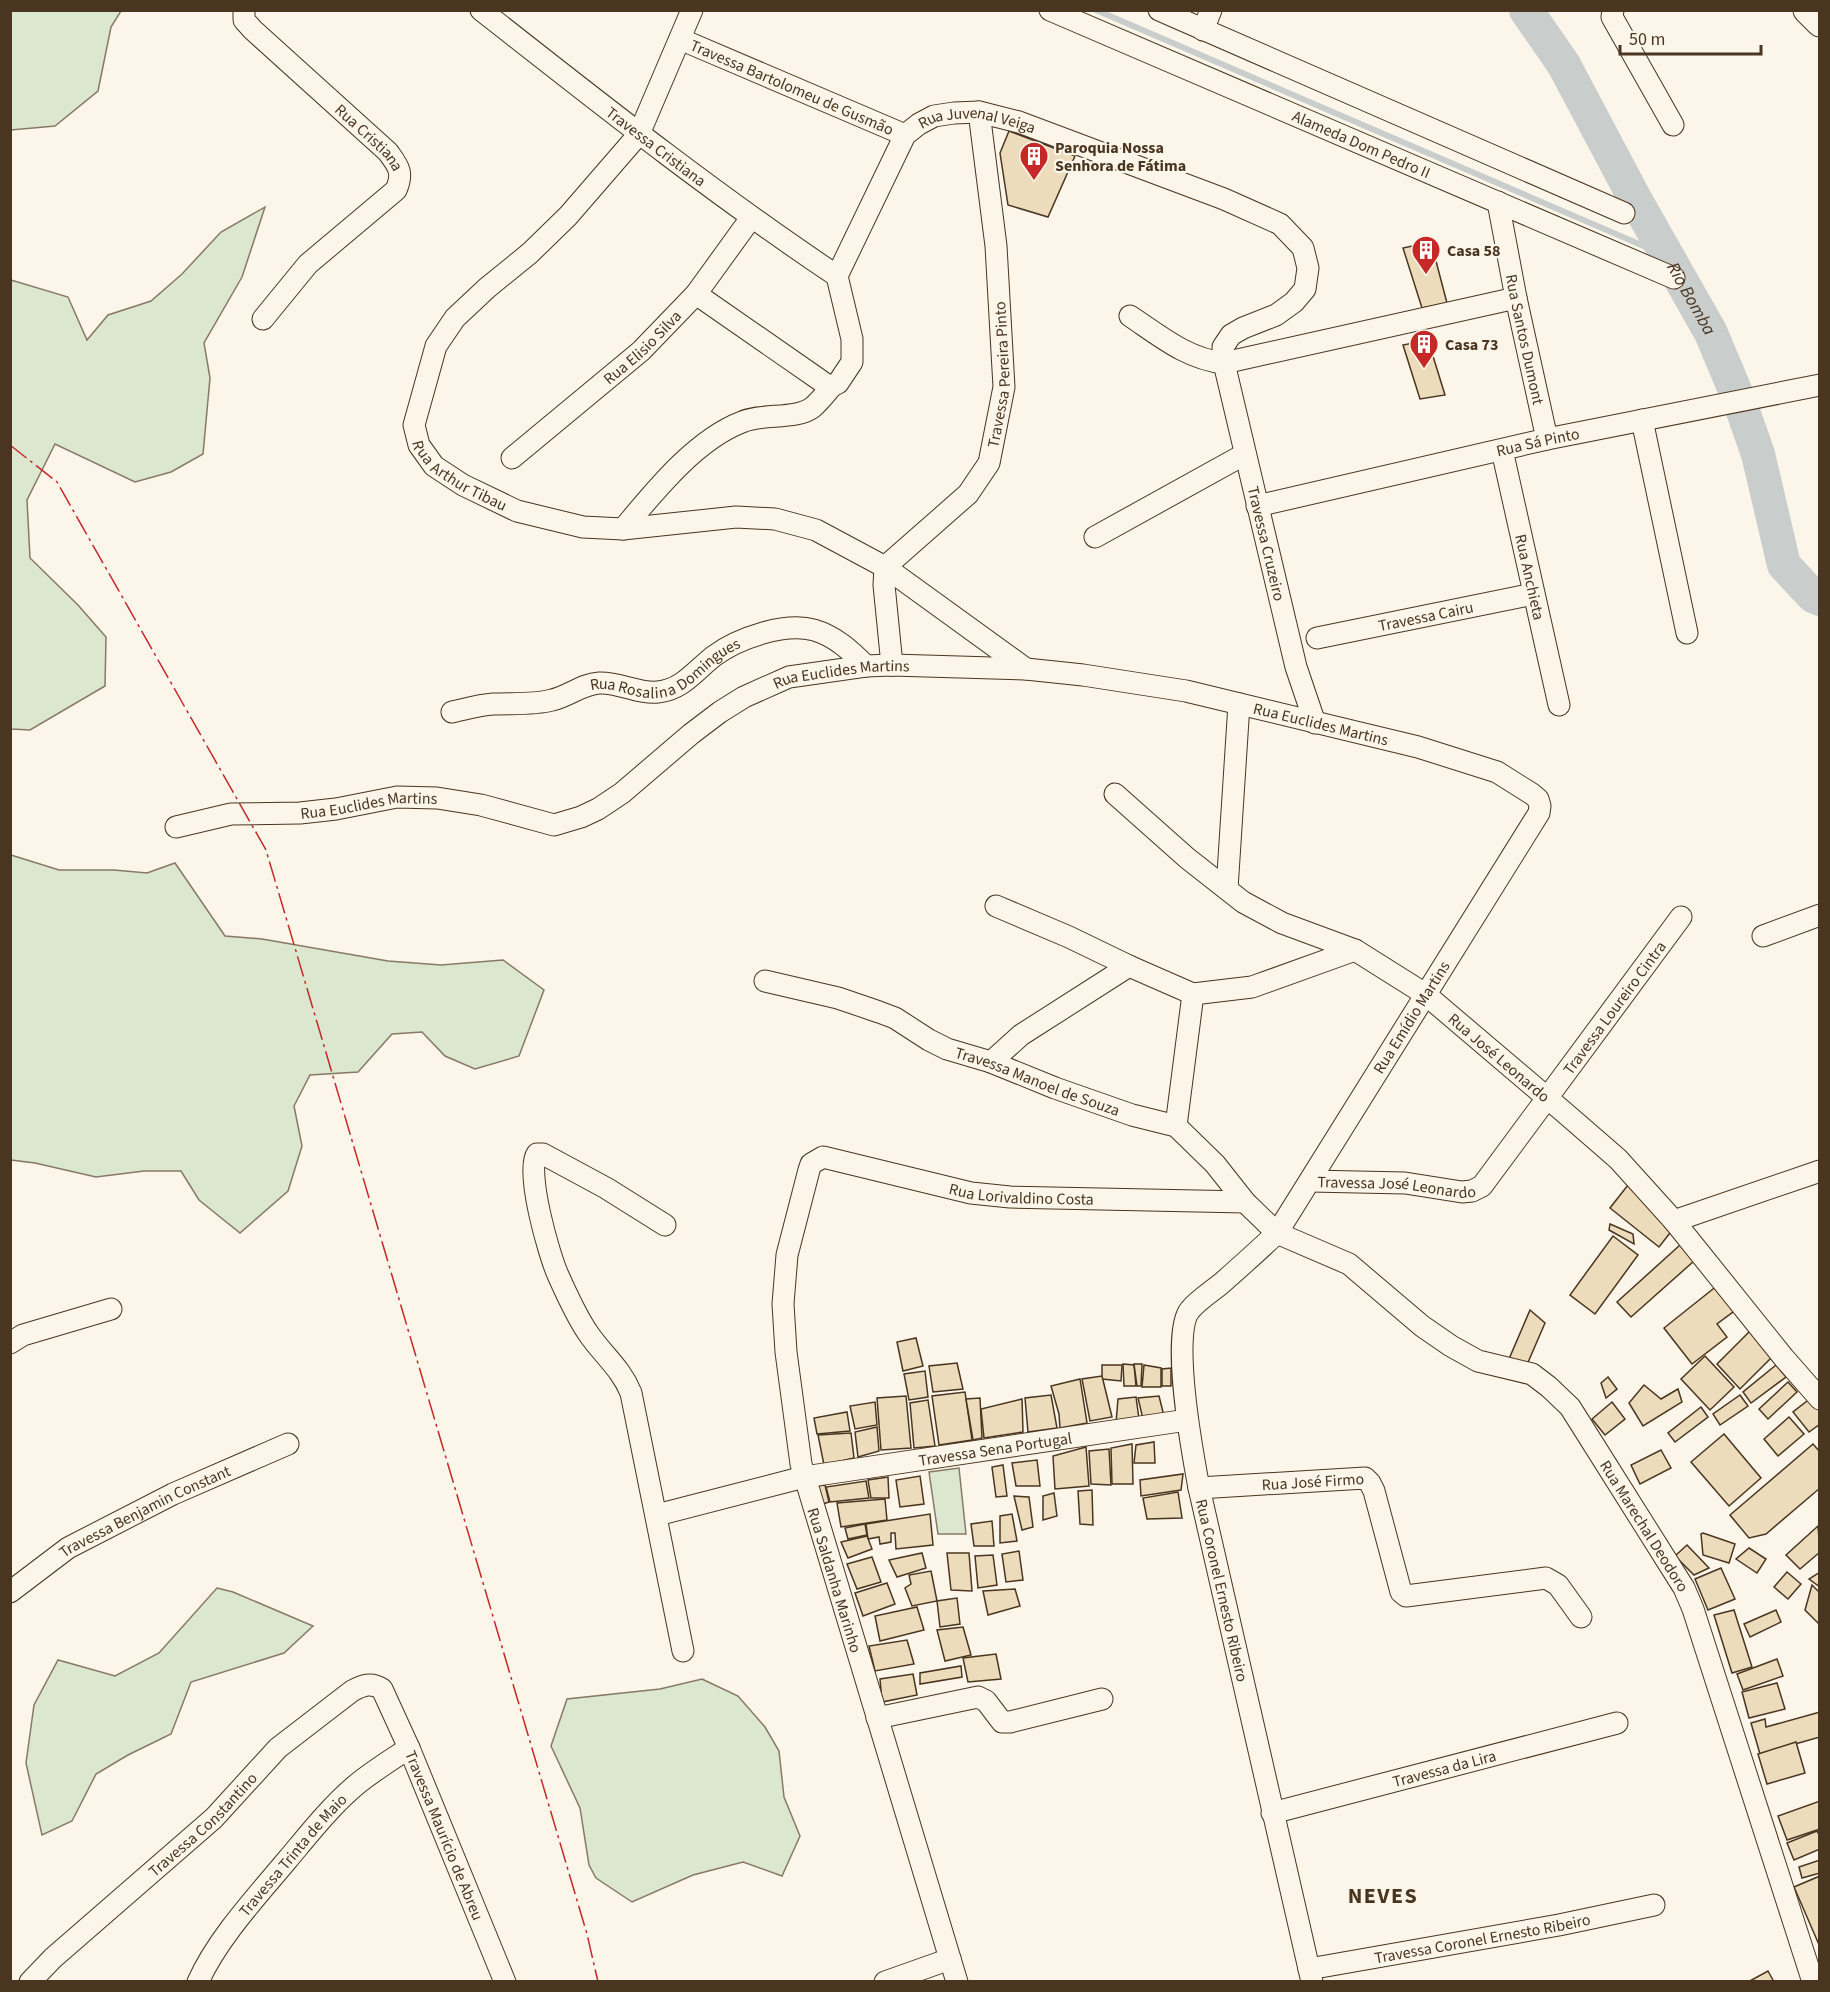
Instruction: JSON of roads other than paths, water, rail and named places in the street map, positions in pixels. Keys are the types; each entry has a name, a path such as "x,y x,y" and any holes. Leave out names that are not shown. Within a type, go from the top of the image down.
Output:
{"main road":[{"path":"1807,10 1820,23"}],"street":[{"name":"Rua Cristiana","path":"244,10 244,20 253,30 388,152 399,167 400,180 396,190 308,264 263,319"},
{"name":"Travessa Cristiana","path":"481,10 639,134 751,218 837,276"},
{"name":"Rua Arthur Tibau","path":"692,10 639,134 568,216 530,253 455,318 436,346 414,425 419,445 434,466 463,485 517,511 583,527 623,529 736,517 775,519 816,530 885,567 1026,669"},
{"name":"Alameda Dom Pedro II","path":"1050,10 1674,278"},
{"path":"1159,10 1207,20 1624,213"},
{"path":"1613,10 1612,17 1673,125"},
{"name":"Travessa Bartolomeu de Gusmão","path":"680,39 905,135"},
{"name":"Rua Juvenal Veiga","path":"837,276 905,135 934,116 980,112 1019,122 1224,199 1280,224 1303,248 1308,268 1305,289 1294,302 1276,315 1231,335 1223,347 1224,363"},
{"name":"Travessa Pereira Pinto","path":"885,567 968,494 989,462 1004,387 996,246 980,112"},
{"name":"Rua Santos Dumont","path":"1498,202 1516,298 1547,439"},
{"name":"Rua Elisio Silva","path":"512,458 641,351 696,294 751,218"},
{"path":"623,529 645,502 703,445 742,422 813,408 832,386 842,379 852,363 852,339 837,276"},
{"path":"696,294 827,386 832,386"},
{"path":"1130,316 1185,353 1210,362 1224,363 1516,298"},
{"name":"Travessa Cruzeiro","path":"1224,363 1296,667 1315,723"},
{"name":"Rua Sá Pinto","path":"1257,506 1547,439 1820,385"},
{"path":"1642,420 1687,633"},
{"name":"Rua Anchieta","path":"1502,450 1559,705"},
{"path":"1095,537 1245,454"},
{"path":"885,567 884,585 892,665"},
{"name":"Travessa Cairu","path":"1317,638 1533,594"},
{"name":"Rua Rosalina Domingues","path":"452,712 489,705 551,700 598,683 656,693 680,685 716,654 738,643 761,633 792,628 813,630 839,641 866,666"},
{"name":"Rua Euclides Martins","path":"176,826 231,814 300,813 336,809 397,797 437,798 481,805 554,825 581,817 606,804 690,734 744,697 789,677 866,666 892,665 1026,669 1083,675 1186,691 1418,747 1497,772 1538,799"},
{"path":"1227,889 1239,704"},
{"name":"Rua José Leonardo","path":"1115,794 1187,858 1243,902 1282,923 1355,950 1425,994 1547,1098 1618,1159 1674,1221 1784,1358 1820,1399"},
{"name":"Rua Emídio Martins","path":"1277,1233 1539,813 1538,799"},
{"path":"996,906 1192,994 1252,987 1355,950"},
{"path":"1763,936 1820,915"},
{"name":"Travessa Loureiro Cintra","path":"1547,1098 1681,917"},
{"path":"991,1062 1022,1035 1129,966"},
{"name":"Travessa Manoel de Souza","path":"765,981 838,998 879,1012 895,1018 947,1049 991,1062 1055,1088 1132,1115 1176,1126"},
{"path":"1192,994 1176,1126 1215,1164 1245,1202 1277,1233"},
{"name":"Travessa José Leonardo","path":"1310,1181 1405,1183 1462,1192 1472,1191 1482,1186 1491,1175 1547,1098"},
{"path":"666,1225 606,1188 543,1154 537,1154 534,1158 533,1175 542,1227 557,1274 587,1332 625,1379 631,1393 684,1651"},
{"name":"Rua Lorivaldino Costa","path":"809,1170 812,1164 823,1157 971,1193 1010,1197 1245,1202"},
{"name":"Rua Saldanha Marinho","path":"809,1170 786,1256 783,1304 786,1352 804,1478 957,1982"},
{"path":"1674,1221 1820,1172"},
{"name":"Rua Coronel Ernesto Ribeiro","path":"1277,1233 1189,1311 1183,1326 1182,1348 1187,1420 1199,1488 1310,1975"},
{"name":"Rua Marechal Deodoro","path":"1277,1233 1349,1264 1422,1326 1451,1346 1478,1360 1532,1374 1550,1387 1570,1407 1684,1588 1693,1609 1816,1981"},
{"path":"10,1343 23,1335 111,1309"},
{"name":"Travessa Sena Portugal","path":"804,1478 1187,1420"},
{"name":"Travessa Benjamin Constant","path":"10,1592 68,1548 173,1494 288,1444"},
{"path":"657,1515 804,1478"},
{"name":"Rua José Firmo","path":"1199,1488 1365,1478 1374,1491 1401,1592 1406,1596 1413,1597 1546,1578 1558,1585 1581,1617"},
{"name":"Travessa Constantino","path":"30,1982 53,1958 214,1818 278,1748 300,1729 361,1685 371,1683 382,1689"},
{"name":"Travessa Maurício de Abreu","path":"382,1689 409,1748 505,1982"},
{"path":"877,1718 978,1697 986,1701 1002,1722 1010,1722 1102,1699"},
{"name":"Travessa da Lira","path":"1272,1813 1617,1723"},
{"name":"Travessa Trinta de Maio","path":"198,1982 205,1966 251,1903 311,1832 354,1787 372,1772 409,1748"},
{"name":"Travessa Coronel Ernesto Ribeiro","path":"1310,1975 1654,1905"},
{"path":"885,1982 950,1959"}],"waterway":[{"path":"1096,10 1667,256"},
{"name":"Rio Bomba","path":"1526,10 1564,65 1635,199 1711,333 1739,400 1758,454 1784,565 1813,596 1820,599"}],"place":[{"name":"Paroquia Nossa Senhora de Fátima","path":"1034,182"},
{"name":"Casa 58","path":"1426,276"},
{"name":"Casa 73","path":"1424,370"}],"district":[{"name":"NEVES","path":"1383,1895"}]}
